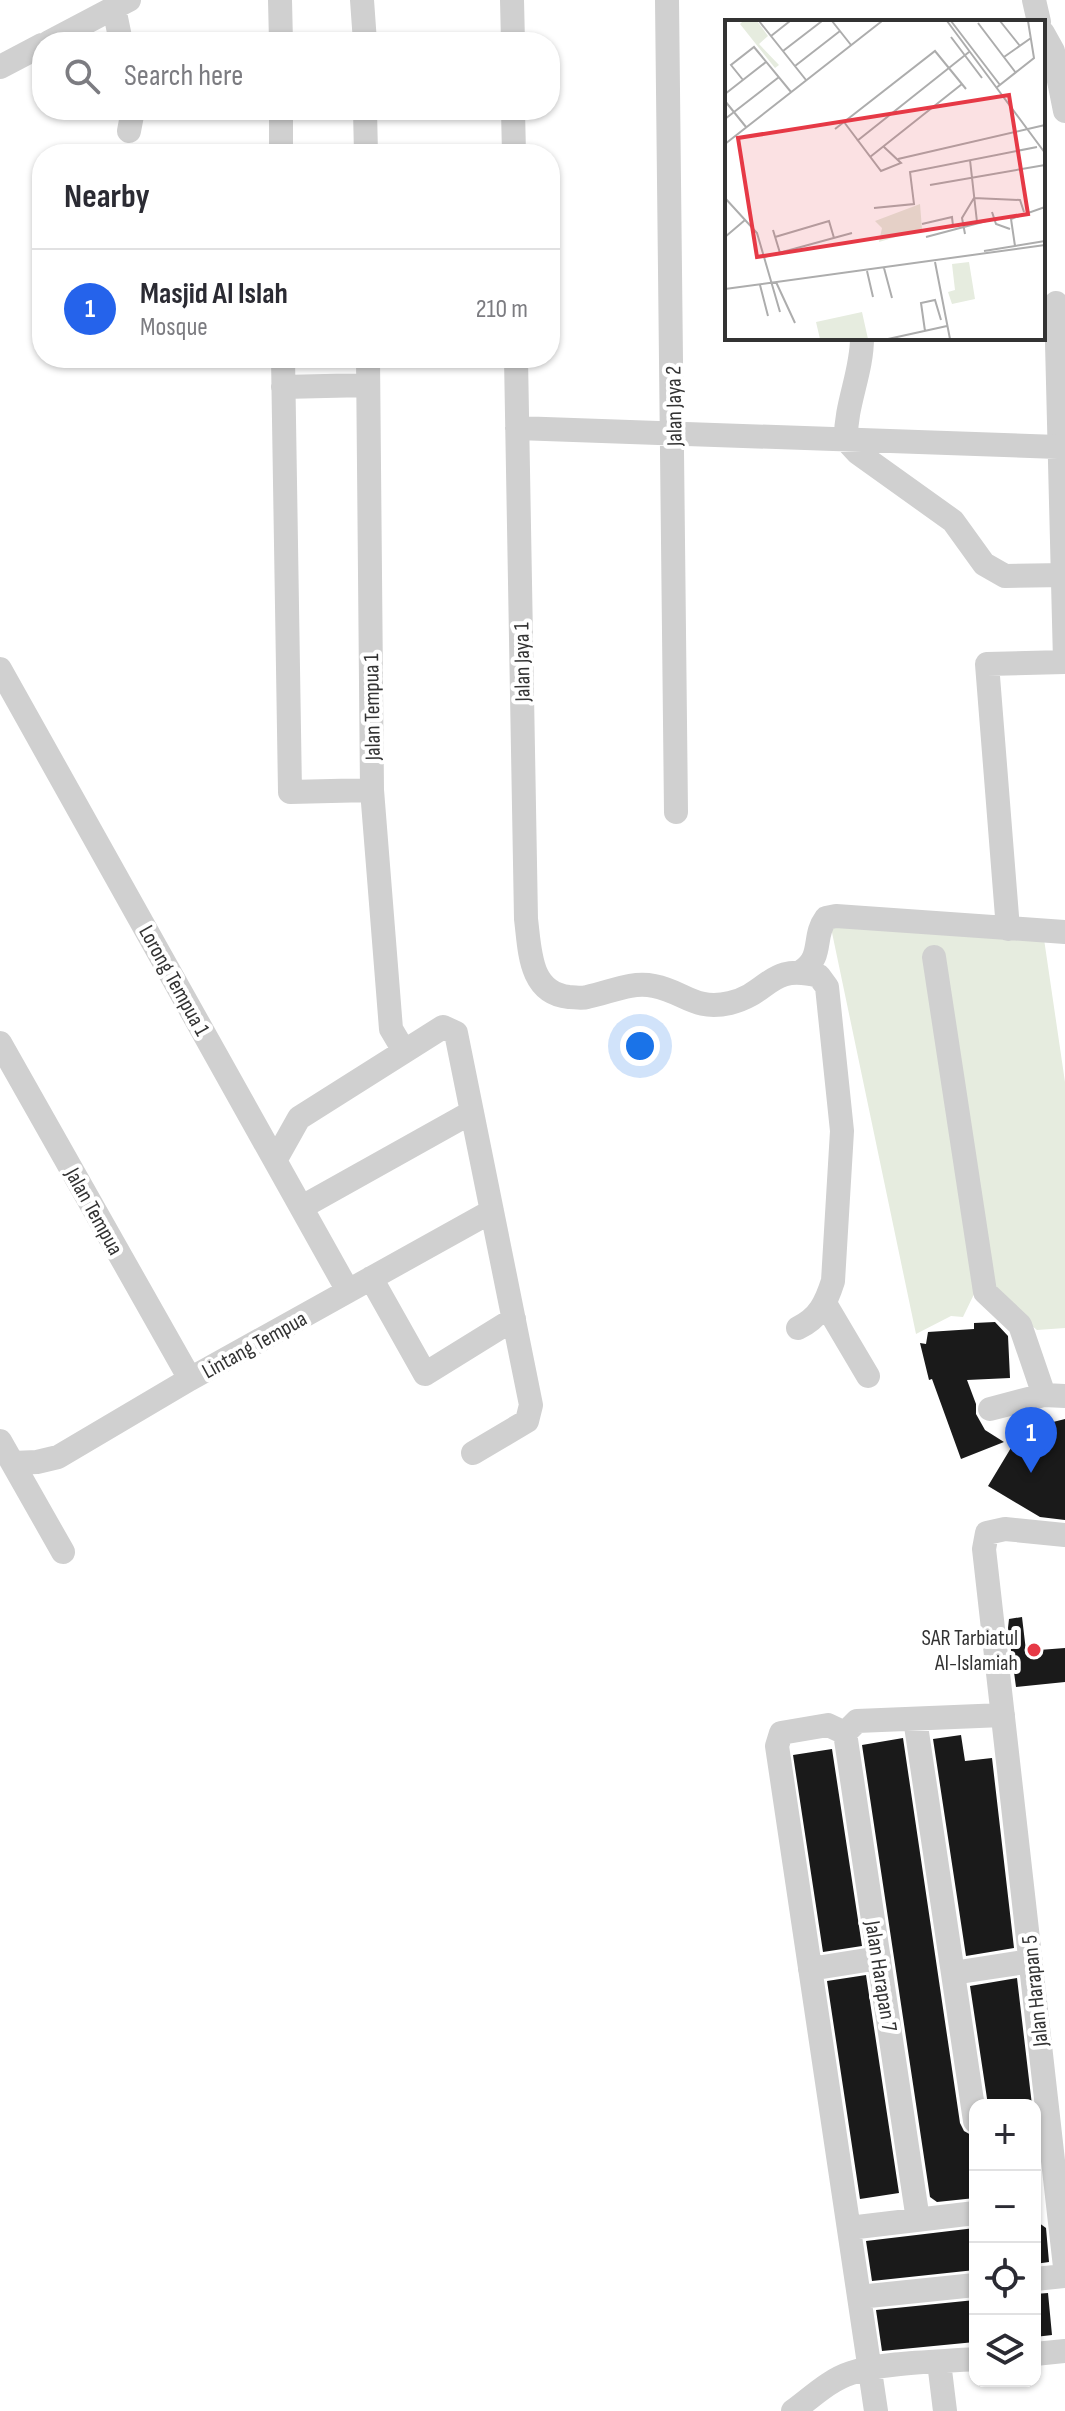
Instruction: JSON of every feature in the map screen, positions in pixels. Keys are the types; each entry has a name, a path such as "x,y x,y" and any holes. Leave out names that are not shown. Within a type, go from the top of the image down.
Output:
{"street":[{"path":"280,0 281,32"},
{"path":"362,0 364,32"},
{"path":"512,0 513,32"},
{"name":"Jalan Jaya 2","path":"667,0 676,812"},
{"path":"1034,0 1039,20"},
{"path":"65,32 108,6 117,32"},
{"path":"1045,37 1053,51 1065,111"},
{"path":"0,67 32,50"},
{"path":"281,120 281,144"},
{"path":"365,120 366,144"},
{"path":"513,120 514,144"},
{"path":"1008,929 987,664 1065,662 1055,302"},
{"path":"862,340 862,361 845,422 846,440 858,453 953,521 984,564 1005,576 1063,575"},
{"path":"283,368 290,792 372,790"},
{"name":"Jalan Tempua 1","path":"368,368 372,790 391,1029 404,1051"},
{"name":"Jalan Jaya 1","path":"516,368 526,919 532,965 541,984 557,995 584,998 629,986 654,986 696,1004 711,1006 751,996 769,979 782,973 802,971"},
{"path":"283,387 368,385"},
{"path":"517,428 1058,447"},
{"name":"Lorong Tempua 1","path":"0,669 348,1291"},
{"path":"798,1328 810,1322 826,1305 833,1281 842,1131 827,987 819,976 802,971 816,957 821,924 826,918 836,916 1065,932"},
{"path":"934,957 985,1292 1020,1325 1054,1396 990,1409"},
{"path":"276,1159 299,1118 443,1027 456,1033 531,1405 527,1421 473,1453"},
{"name":"Jalan Tempua","path":"0,1043 190,1379"},
{"path":"302,1207 472,1112"},
{"name":"Lintang Tempua","path":"13,1463 58,1457 190,1379 492,1211"},
{"path":"371,1278 425,1374 514,1319"},
{"path":"826,1305 868,1376"},
{"path":"0,1441 63,1552"},
{"name":"Jalan Harapan 5","path":"1065,1535 1005,1529 987,1533 984,1549 1031,1961 1053,2204 1065,2267"},
{"path":"876,2411 777,1746 781,1733 828,1725 845,1733 857,1721 1003,1715"},
{"path":"915,1719 972,2099"},
{"name":"Jalan Harapan 7","path":"845,1733 918,2220"},
{"path":"810,1969 879,1958"},
{"path":"953,1973 1031,1961"},
{"path":"849,2228 969,2214"},
{"path":"1041,2278 1065,2276"},
{"path":"859,2297 969,2286"},
{"path":"1041,2353 1065,2351"},
{"path":"793,2411 834,2380 870,2369 969,2360"},
{"path":"939,2362 945,2411"}],"shaded area":[{"path":"830,923 1044,939 1065,1082 1065,1328 1037,1330 1005,1304 977,1288 963,1317 951,1316 916,1334"}],"building":[{"path":"995,1322 1008,1336 1010,1378 967,1380 976,1404 976,1414 985,1430 1004,1442 961,1459 932,1379 929,1380 920,1343 926,1344 928,1332 974,1329 974,1323"},
{"path":"1065,1419 1065,1520 1040,1517 988,1486 1026,1423 1032,1422 1044,1430 1053,1422"},
{"path":"1022,1617 1026,1651 1065,1648 1065,1682 1016,1687 1008,1628 1009,1619"},
{"path":"961,1735 965,1761 992,1758 1014,1948 966,1956 933,1739"},
{"path":"903,1738 960,2123 969,2134 969,2199 937,2202 930,2197 862,1745"},
{"path":"832,1749 862,1946 823,1952 793,1755"},
{"path":"866,1975 899,2193 860,2199 827,1981"},
{"path":"1017,1978 1031,2099 987,2099 970,1986"},
{"path":"1041,2224 1046,2228 1049,2262 1041,2263"},
{"path":"969,2229 969,2271 872,2281 866,2241"},
{"path":"1048,2293 1052,2335 1041,2336 1041,2294"},
{"path":"969,2301 969,2343 882,2351 876,2310"}],"place":[{"name":"Masjid Al Islah","path":"1031,1473"},
{"name":"SAR Tarbiatul Al-Islamiah","path":"1034,1650"}]}
